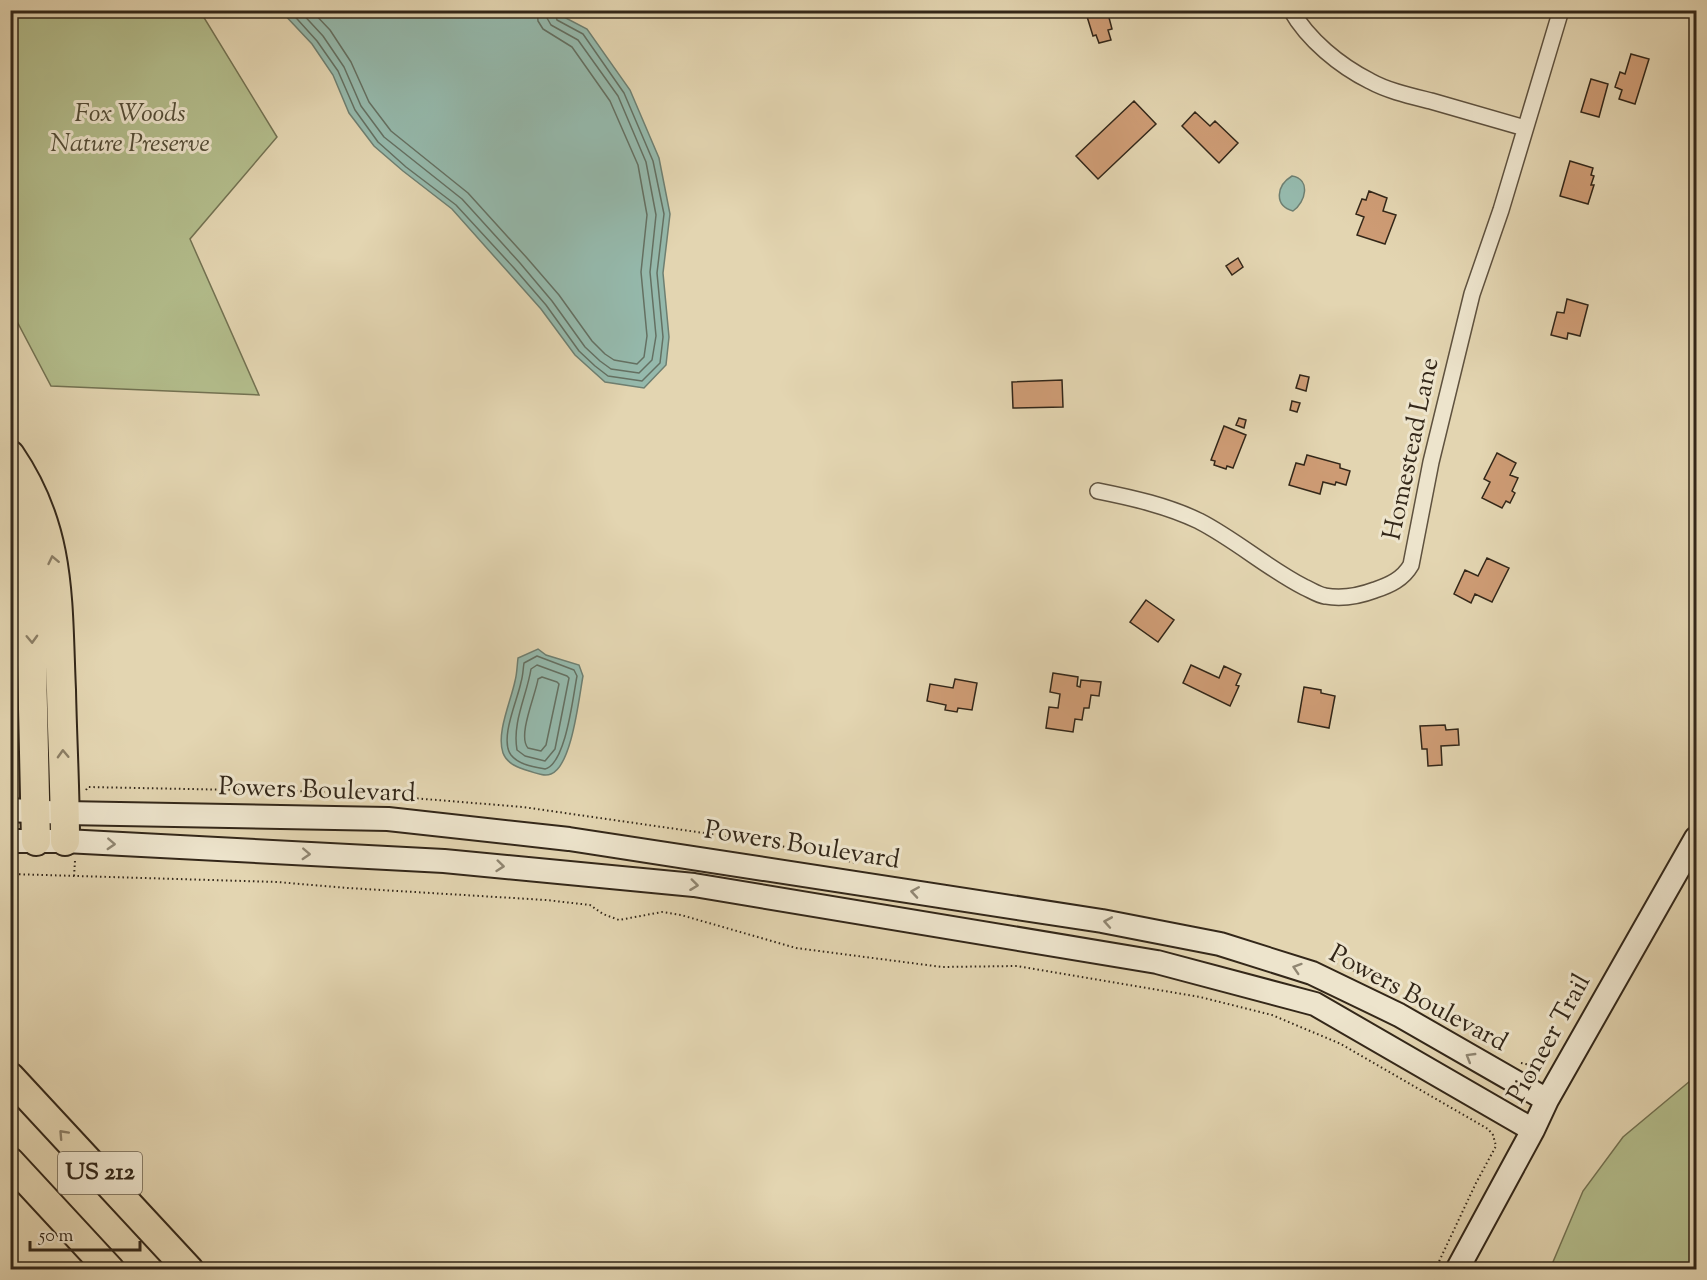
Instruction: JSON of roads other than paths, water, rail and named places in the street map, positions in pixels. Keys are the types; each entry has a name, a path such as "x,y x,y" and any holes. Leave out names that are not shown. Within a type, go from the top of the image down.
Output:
{"highway":[{"path":"10,455 20,469 41,512 55,568 65,841"},
{"path":"10,500 17,514 26,546 30,575 23,841"},
{"name":"US 212","path":"10,1077 189,1269"},
{"name":"US 212","path":"10,1162 110,1269"}],"main road":[{"name":"Powers Boulevard","path":"24,810 65,813 388,819 558,837 1102,921 1220,944 1312,973 1399,1015 1547,1101"},
{"name":"Pioneer Trail","path":"1457,1269 1547,1101 1696,838"},
{"name":"Powers Boulevard","path":"23,841 65,841 444,861 694,885 1157,962 1315,1004 1533,1130"}],"street":[{"path":"1292,10 1296,20 1321,46 1341,64 1371,82 1408,95 1525,128"},
{"name":"Homestead Lane","path":"1098,491 1139,499 1198,521 1231,539 1287,578 1323,596 1341,597 1366,593 1385,587 1405,576 1411,565 1431,462 1472,294 1501,210 1561,10"}],"water":[{"path":"281,11 559,11 560,15 587,29 630,90 659,158 670,214 663,273 669,337 666,365 644,388 605,382 575,355 541,309 452,209 374,146 349,113 333,75 312,44"},
{"path":"1292,176 1302,181 1304,186 1301,202 1293,211 1282,204 1279,195 1283,184"},
{"path":"538,649 546,655 579,665 583,676 569,745 558,768 546,775 537,774 510,763 501,745 503,727 516,678 518,658"}],"park label":[{"name":"Fox Woods Nature Preserve","path":"130,129"}]}
